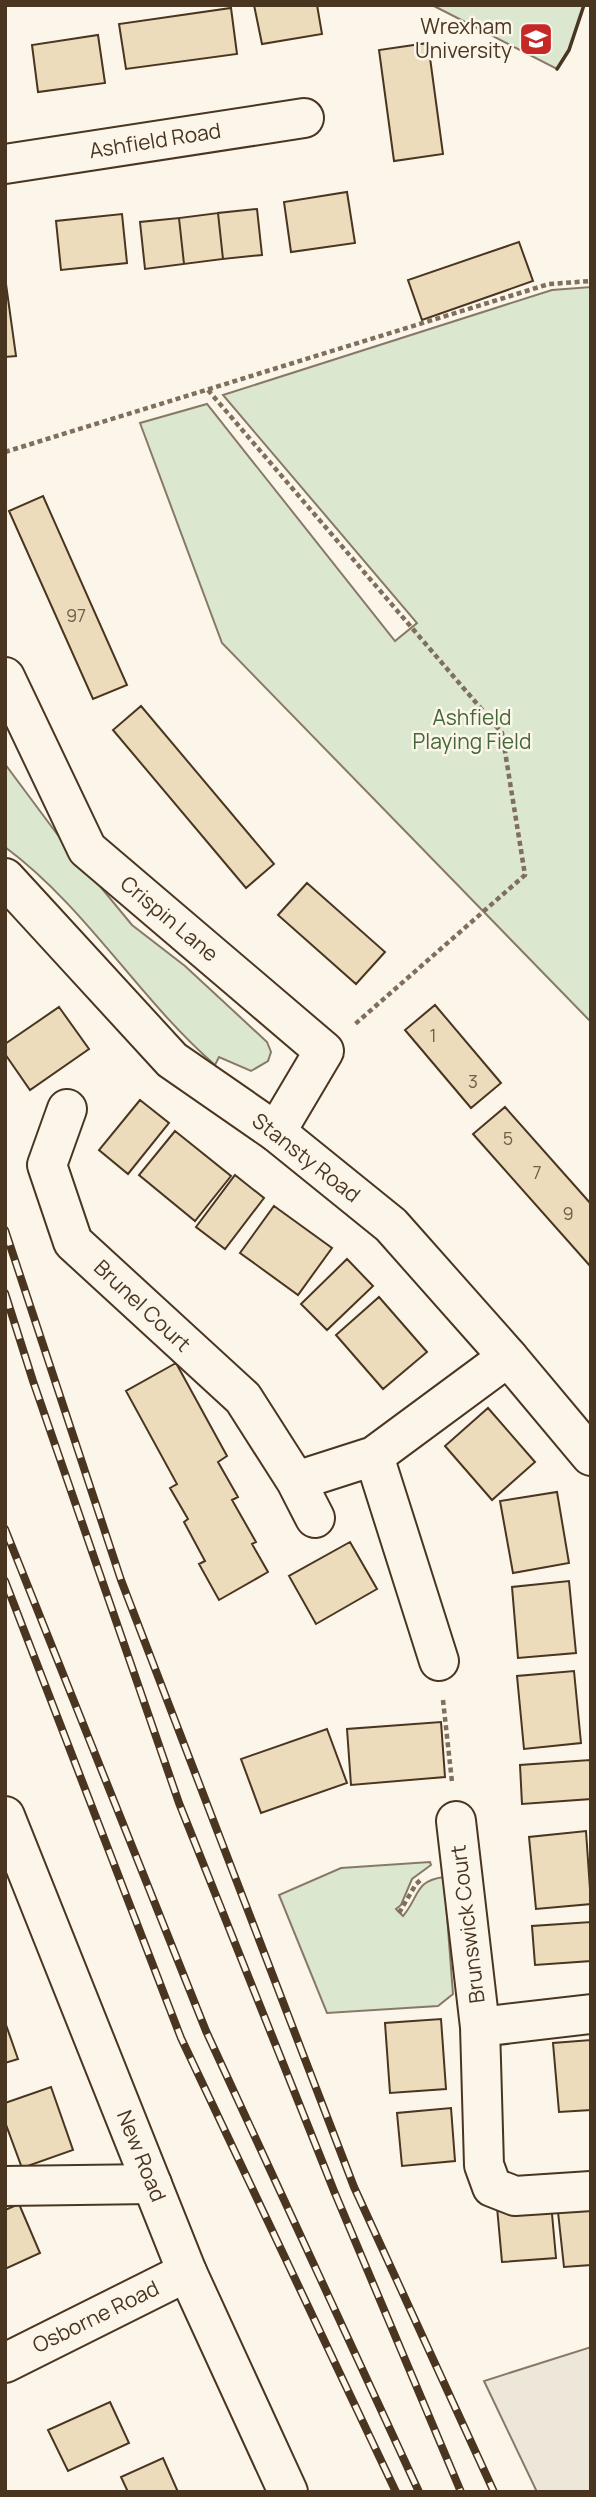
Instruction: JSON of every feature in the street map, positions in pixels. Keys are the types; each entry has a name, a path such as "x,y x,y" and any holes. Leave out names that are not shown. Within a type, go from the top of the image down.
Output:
{"street":[{"name":"Ashfield Road","path":"5,164 304,118"},
{"name":"Crispin Lane","path":"5,677 87,849 324,1051"},
{"name":"Stansty Road","path":"5,878 172,1060 276,1132 391,1225 591,1456"},
{"path":"276,1132 324,1051"},
{"name":"Brunel Court","path":"67,1109 47,1164 73,1242 243,1398 296,1481 315,1518"},
{"path":"296,1481 374,1456 508,1357"},
{"path":"374,1456 439,1661"},
{"name":"New Road","path":"5,1816 187,2272 288,2492"},
{"name":"Brunswick Court","path":"456,1821 480,2027 484,2165 492,2187 515,2196 591,2191"},
{"name":"Brunswick Court","path":"480,2027 591,2014"},
{"path":"5,2186 152,2184"},
{"name":"Osborne Road","path":"5,2362 187,2272"}],"path":[{"path":"5,453 549,284 591,281"},
{"path":"208,390 502,733 525,875 324,1051"},
{"path":"439,1661 456,1821"}],"green space":[{"name":"Wrexham University","path":"432,5 584,5 569,50 557,69"},
{"name":"Ashfield Playing Field","path":"591,287 591,1022 222,643 140,423 207,404 395,641 417,623 223,395 552,290"},
{"path":"5,764 60,838 132,925 185,966 267,1042 271,1052 268,1061 251,1071 219,1057 215,1065 162,1012 62,898 5,847"},
{"path":"430,1862 431,1865 412,1879 401,1905 396,1909 403,1916 422,1886 444,1877 453,1994 438,2006 327,2013 279,1895 341,1868"}],"shaded area":[{"path":"591,2347 591,2492 537,2492 484,2381"}],"building":[{"path":"254,5 317,5 322,34 262,44"},
{"path":"231,8 237,54 126,69 119,24"},
{"path":"98,35 105,83 38,92 32,45"},
{"path":"428,43 443,154 394,161 379,50"},
{"path":"347,192 355,243 291,252 284,202"},
{"path":"257,209 262,255 223,259 218,213"},
{"path":"218,213 223,259 184,264 179,218"},
{"path":"122,214 127,263 61,270 56,221"},
{"path":"179,218 184,264 145,269 140,222"},
{"path":"519,242 533,281 422,320 408,280"},
{"path":"5,277 16,356 5,357"},
{"path":"43,496 127,685 93,699 9,511"},
{"path":"141,706 274,864 246,888 113,730"},
{"path":"307,883 385,952 356,984 278,915"},
{"path":"435,1005 501,1083 471,1108 405,1030"},
{"path":"59,1007 89,1049 30,1090 5,1054 5,1044"},
{"path":"140,1100 169,1123 128,1174 99,1150"},
{"path":"505,1107 591,1204 591,1267 473,1134"},
{"path":"175,1131 231,1176 195,1221 139,1175"},
{"path":"235,1175 264,1198 225,1249 196,1227"},
{"path":"274,1206 332,1248 298,1295 240,1253"},
{"path":"347,1259 373,1286 327,1330 301,1304"},
{"path":"379,1297 427,1352 383,1389 336,1335"},
{"path":"176,1363 227,1456 218,1462 238,1497 232,1500 256,1542 252,1544 268,1572 219,1600 199,1564 205,1561 184,1522 188,1519 170,1488 177,1484 126,1391"},
{"path":"488,1408 535,1462 492,1500 445,1446"},
{"path":"557,1492 569,1563 513,1573 500,1501"},
{"path":"350,1542 377,1589 316,1624 289,1576"},
{"path":"569,1581 576,1653 518,1658 512,1587"},
{"path":"574,1671 581,1743 524,1749 517,1676"},
{"path":"441,1722 445,1777 351,1785 347,1729"},
{"path":"327,1729 347,1783 261,1813 241,1759"},
{"path":"590,1760 591,1799 522,1804 520,1765"},
{"path":"586,1831 591,1904 536,1909 529,1837"},
{"path":"591,1922 591,1961 535,1965 532,1926"},
{"path":"441,2019 446,2089 390,2093 385,2023"},
{"path":"5,2022 18,2059 5,2063"},
{"path":"591,2040 591,2110 559,2112 553,2043"},
{"path":"51,2087 73,2150 22,2168 5,2122 5,2103"},
{"path":"451,2108 455,2161 402,2166 397,2113"},
{"path":"551,2203 556,2258 502,2262 497,2207"},
{"path":"19,2204 40,2253 5,2269 5,2210"},
{"path":"591,2209 591,2265 564,2267 558,2212"},
{"path":"110,2402 129,2443 68,2471 48,2430"},
{"path":"163,2458 178,2492 128,2492 121,2477"}],"railway":[{"path":"5,1230 121,1580 354,2187 494,2492"},
{"path":"5,1293 179,1803 334,2191 461,2492"},
{"path":"5,1529 206,2031 419,2492"},
{"path":"5,1581 181,2038 396,2492"}],"wall":[{"path":"557,69 569,50 584,5"}],"place":[{"name":"Wrexham University","path":"536,39"}]}
